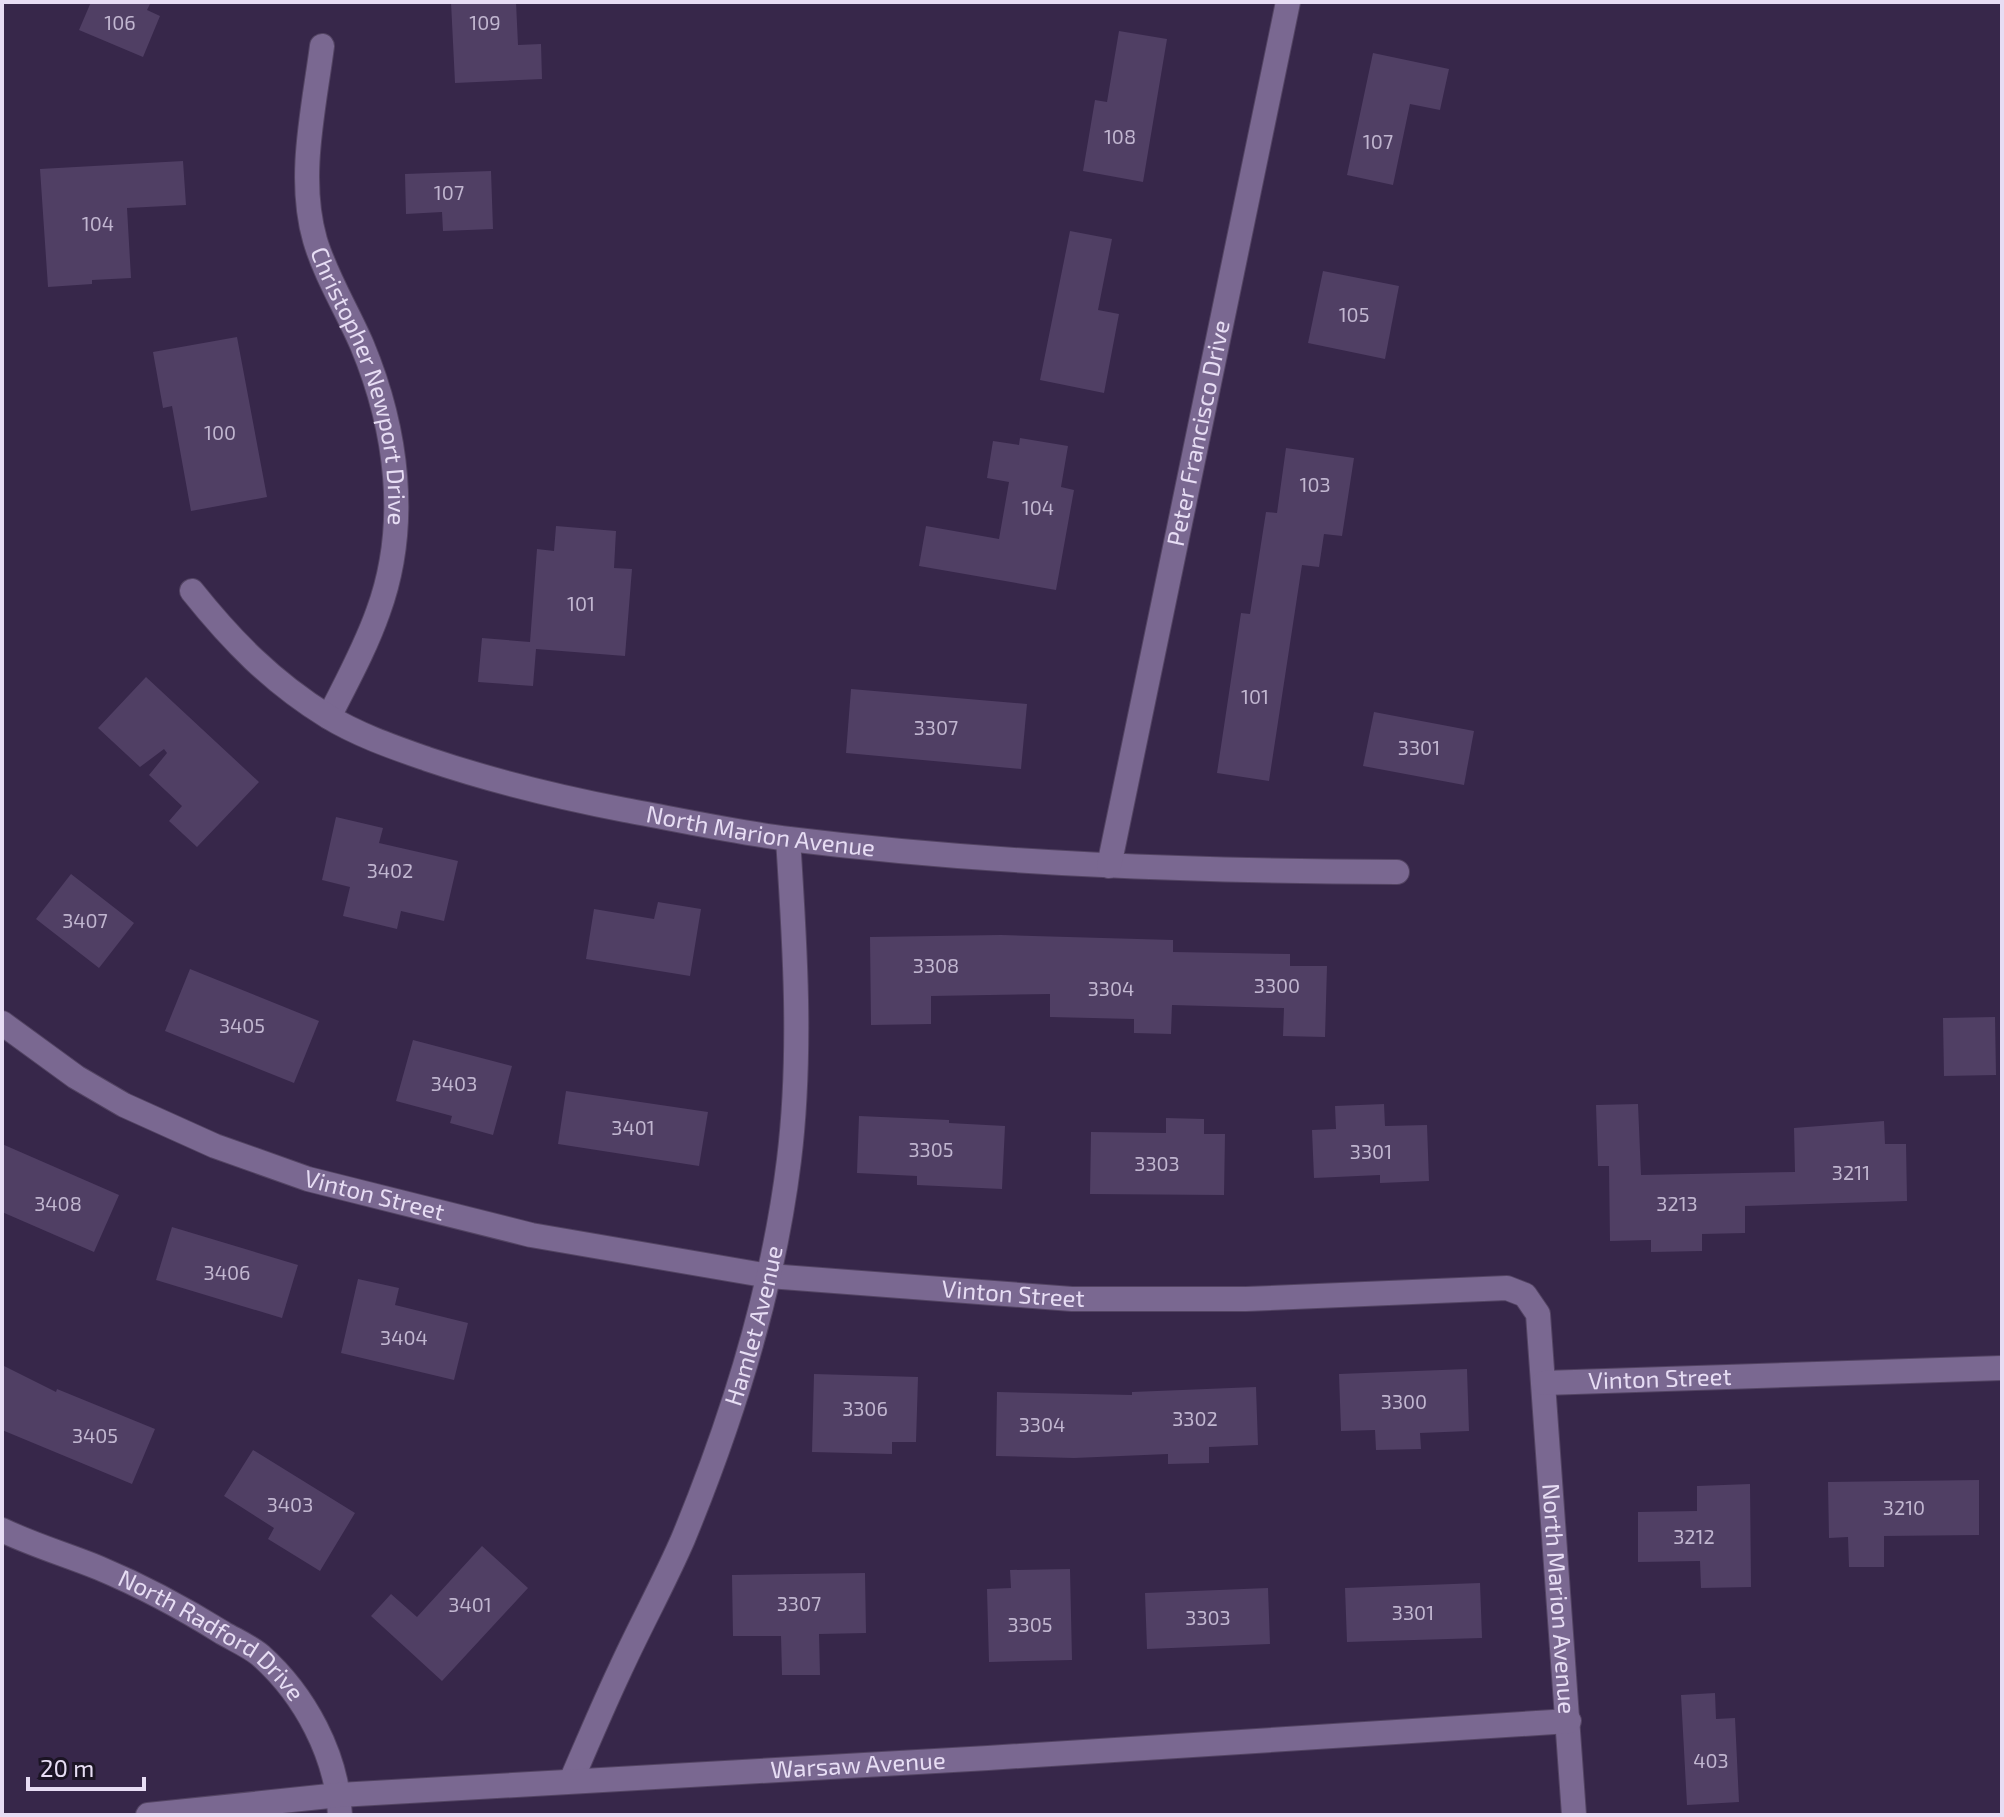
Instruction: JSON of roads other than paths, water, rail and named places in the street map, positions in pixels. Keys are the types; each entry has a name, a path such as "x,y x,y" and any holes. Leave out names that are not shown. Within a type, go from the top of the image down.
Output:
{"street":[{"name":"Peter Francisco Drive","path":"1109,866 1288,2"},
{"name":"Christopher Newport Drive","path":"322,46 307,192 315,238 331,283 362,344 376,383 393,449 397,497 393,553 379,609 329,717"},
{"name":"North Marion Avenue","path":"192,591 230,639 276,681 329,717 383,743 481,777 561,797 788,839 936,855 1223,872 1397,872"},
{"name":"Hamlet Avenue","path":"571,1781 619,1670 682,1541 720,1443 769,1276 789,1160 795,1084 795,948 788,839"},
{"name":"Vinton Street","path":"2,1023 76,1077 124,1105 215,1146 308,1179 531,1235 769,1276 1072,1299 1246,1299 1507,1288 1525,1295 1538,1314 1544,1383 2002,1368"},
{"name":"North Marion Avenue","path":"1544,1383 1574,1815"},
{"name":"North Radford Drive","path":"2,1530 102,1569 182,1608 258,1654 291,1688 312,1720 328,1754 340,1805"},
{"name":"Warsaw Avenue","path":"148,1815 340,1805 571,1781 1569,1721"}]}
